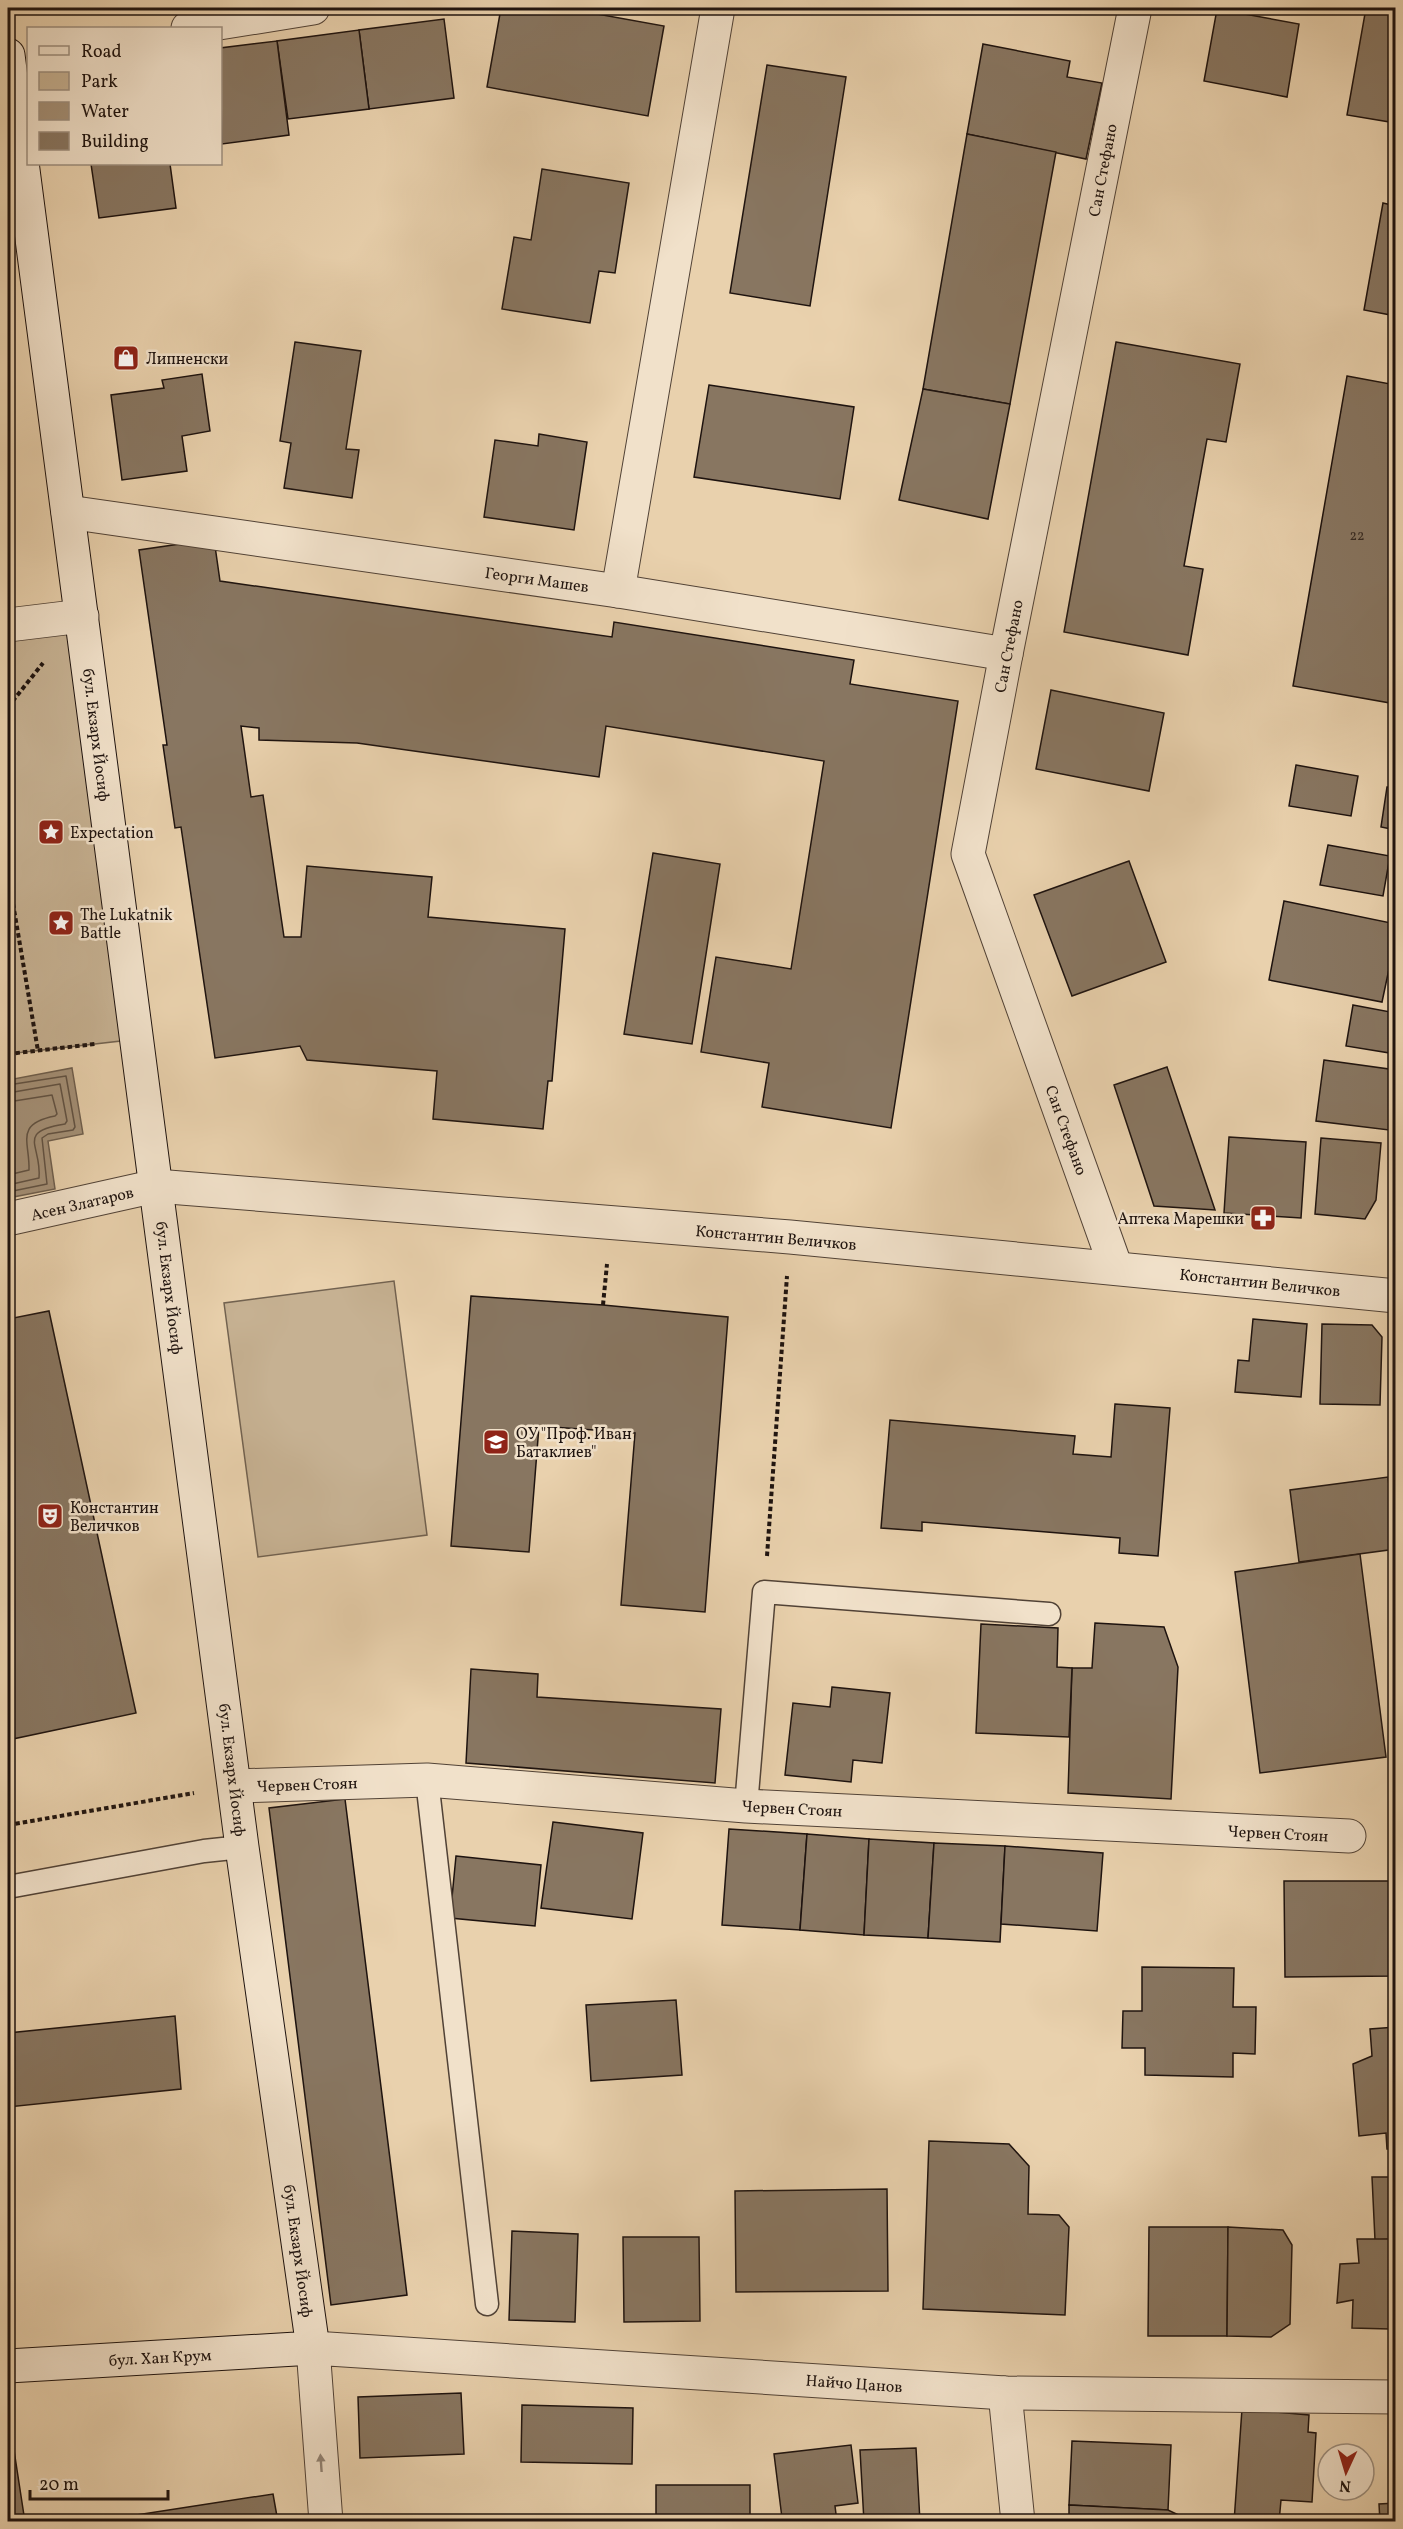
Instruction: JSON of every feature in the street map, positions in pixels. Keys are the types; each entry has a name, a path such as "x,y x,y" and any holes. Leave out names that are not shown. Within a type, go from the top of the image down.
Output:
{"street":[{"path":"194,27 313,8"},
{"path":"618,591 718,8"},
{"name":"Сан Стефано","path":"1116,1268 968,854 1135,8"},
{"path":"8,57 27,55"},
{"name":"бул. Екзарх Йосиф","path":"8,57 236,1786 242,1847 313,2348 326,2522"},
{"name":"Георги Машев","path":"68,512 618,591 1006,654"},
{"path":"8,626 82,616"},
{"name":"Константин Величков","path":"156,1186 790,1237 1395,1296"},
{"name":"Асен Златаров","path":"8,1219 156,1186"},
{"name":"Червен Стоян","path":"236,1786 427,1780 746,1806 1349,1836"},
{"name":"бул. Хан Крум","path":"8,2366 313,2348"},
{"name":"Найчо Цанов","path":"313,2348 1005,2393 1395,2397"},
{"path":"1005,2393 1018,2522"}],"lane":[{"path":"746,1806 764,1592 1049,1614"},
{"path":"427,1780 487,2304"},
{"path":"8,1887 193,1853 242,1847"}],"path":[{"path":"8,874 38,1051"},
{"path":"8,1054 138,1039"},
{"path":"764,1592 790,1237"},
{"path":"8,1825 236,1786"}],"green space":[{"path":"82,616 138,1039 8,1054 8,625"},
{"path":"394,1281 427,1535 258,1557 224,1303"}],"water":[{"path":"72,1068 83,1134 48,1141 55,1189 8,1198 8,1080"}],"building":[{"path":"501,8 564,8 664,26 648,116 487,87"},
{"path":"1366,8 1396,13 1396,123 1347,115"},
{"path":"1217,9 1299,24 1287,97 1204,81"},
{"path":"444,19 454,98 369,109 359,30"},
{"path":"359,30 369,109 288,119 277,41"},
{"path":"277,41 289,135 222,144 222,48"},
{"path":"983,44 1070,61 1067,77 1102,83 1086,159 967,134"},
{"path":"767,65 846,77 810,306 730,293"},
{"path":"967,134 1056,152 1010,404 923,389"},
{"path":"91,165 170,165 176,208 99,218"},
{"path":"542,169 629,183 615,273 599,271 590,323 502,309 514,237 531,240"},
{"path":"1383,203 1396,206 1396,316 1364,310"},
{"path":"295,342 361,351 346,449 359,450 352,498 284,488 291,443 280,441"},
{"path":"1116,342 1240,364 1226,442 1207,439 1184,566 1203,569 1188,655 1064,632"},
{"path":"202,374 210,431 182,436 187,471 122,480 111,395 164,388 162,380"},
{"path":"1347,376 1396,385 1396,704 1293,686"},
{"path":"709,385 854,407 840,499 694,477"},
{"path":"923,389 1010,404 988,519 899,500"},
{"path":"539,434 587,442 574,530 484,517 495,440 538,446"},
{"path":"214,539 220,581 612,637 614,622 854,660 850,684 958,701 891,1128 762,1107 769,1063 701,1052 716,957 791,969 824,761 606,726 599,777 357,743 259,740 259,728 241,726 251,797 263,795 284,937 301,937 307,866 432,877 428,917 565,929 552,1081 548,1081 543,1129 433,1119 437,1071 307,1060 300,1046 215,1058 181,827 175,828 163,745 167,745 139,550"},
{"path":"1051,690 1164,713 1149,791 1036,769"},
{"path":"1296,765 1358,776 1351,816 1289,806"},
{"path":"1387,787 1396,788 1396,830 1381,827"},
{"path":"1328,845 1390,856 1383,896 1320,885"},
{"path":"653,853 720,864 692,1044 624,1034"},
{"path":"1129,861 1166,962 1072,996 1034,895"},
{"path":"1284,901 1396,924 1396,936 1382,1002 1269,980"},
{"path":"1353,1005 1396,1013 1396,1054 1346,1046"},
{"path":"1324,1060 1396,1070 1389,1130 1316,1121"},
{"path":"1167,1067 1215,1210 1154,1206 1114,1085"},
{"path":"1229,1137 1306,1142 1301,1218 1224,1213"},
{"path":"1321,1138 1381,1143 1376,1200 1365,1219 1315,1214"},
{"path":"471,1296 728,1317 705,1612 621,1605 635,1433 539,1426 529,1552 451,1546"},
{"name":"Константин Величков","path":"49,1311 136,1713 8,1740 8,1319"},
{"path":"1253,1319 1307,1324 1301,1397 1235,1392 1238,1360 1249,1361"},
{"path":"1322,1324 1372,1325 1382,1337 1380,1405 1320,1404"},
{"path":"1115,1404 1170,1408 1158,1556 1119,1553 1120,1538 922,1522 922,1531 881,1528 890,1420 1075,1436 1073,1454 1111,1457"},
{"path":"1388,1477 1396,1549 1299,1562 1290,1490"},
{"path":"1360,1554 1386,1757 1260,1773 1235,1572"},
{"path":"1095,1623 1164,1627 1178,1667 1171,1799 1068,1793 1072,1668 1092,1668"},
{"path":"981,1624 1058,1628 1057,1667 1072,1668 1069,1737 976,1733"},
{"path":"471,1669 538,1674 537,1697 721,1709 715,1783 466,1763"},
{"path":"832,1687 890,1693 882,1763 853,1760 851,1782 785,1775 793,1703 830,1707"},
{"path":"345,1799 407,2295 331,2305 269,1808"},
{"path":"553,1822 643,1833 632,1919 541,1908"},
{"path":"729,1829 807,1834 800,1930 722,1925"},
{"path":"807,1834 869,1839 864,1935 800,1930"},
{"path":"869,1839 934,1843 928,1938 864,1935"},
{"path":"934,1843 1005,1846 1000,1942 928,1938"},
{"path":"1005,1846 1103,1853 1097,1931 1001,1924"},
{"path":"456,1856 541,1865 535,1926 450,1918"},
{"path":"1284,1881 1396,1881 1396,1976 1285,1977"},
{"path":"1142,1967 1234,1968 1233,2007 1256,2007 1255,2054 1233,2053 1233,2077 1145,2075 1145,2048 1122,2048 1123,2011 1142,2011"},
{"path":"676,2000 682,2075 591,2081 586,2005"},
{"path":"175,2016 181,2089 8,2107 8,2033"},
{"path":"1396,2027 1396,2149 1387,2149 1386,2133 1359,2136 1353,2064 1372,2056 1370,2029"},
{"path":"929,2141 1009,2144 1029,2166 1028,2214 1059,2215 1069,2227 1065,2315 923,2309"},
{"path":"1372,2177 1396,2177 1396,2239 1375,2240"},
{"path":"887,2189 888,2291 736,2292 735,2191"},
{"path":"1149,2227 1228,2227 1227,2336 1148,2336"},
{"path":"1228,2227 1283,2230 1292,2245 1290,2324 1271,2337 1227,2336"},
{"path":"512,2231 578,2234 575,2322 509,2320"},
{"path":"623,2237 699,2237 700,2321 624,2322"},
{"path":"1357,2239 1396,2239 1396,2327 1390,2329 1352,2328 1353,2300 1337,2303 1340,2264 1359,2263"},
{"path":"461,2393 464,2454 360,2458 358,2397"},
{"path":"522,2405 633,2408 632,2464 521,2462"},
{"path":"1242,2409 1309,2415 1308,2432 1316,2433 1312,2502 1281,2500 1279,2522 1234,2522"},
{"path":"8,2411 25,2522 8,2522"},
{"path":"1072,2441 1171,2445 1168,2510 1069,2505"},
{"path":"851,2445 858,2503 835,2506 837,2522 806,2522 805,2515 782,2518 774,2454"},
{"path":"916,2448 920,2522 864,2522 860,2450"},
{"path":"656,2485 750,2485 750,2522 656,2522"},
{"path":"273,2494 278,2522 91,2522"},
{"path":"1396,2503 1396,2522 1380,2522 1379,2504"},
{"path":"1069,2505 1168,2510 1187,2519 1187,2522 1069,2522"}],"place":[{"name":"Липненски","path":"126,358"},
{"name":"Expectation","path":"51,832"},
{"name":"The Lukatnik Battle","path":"61,923"},
{"name":"Аптека Марешки","path":"1263,1218"},
{"name":"ОУ \"Проф. Иван Батаклиев\"","path":"496,1442"},
{"name":"Константин Величков","path":"50,1516"}]}
